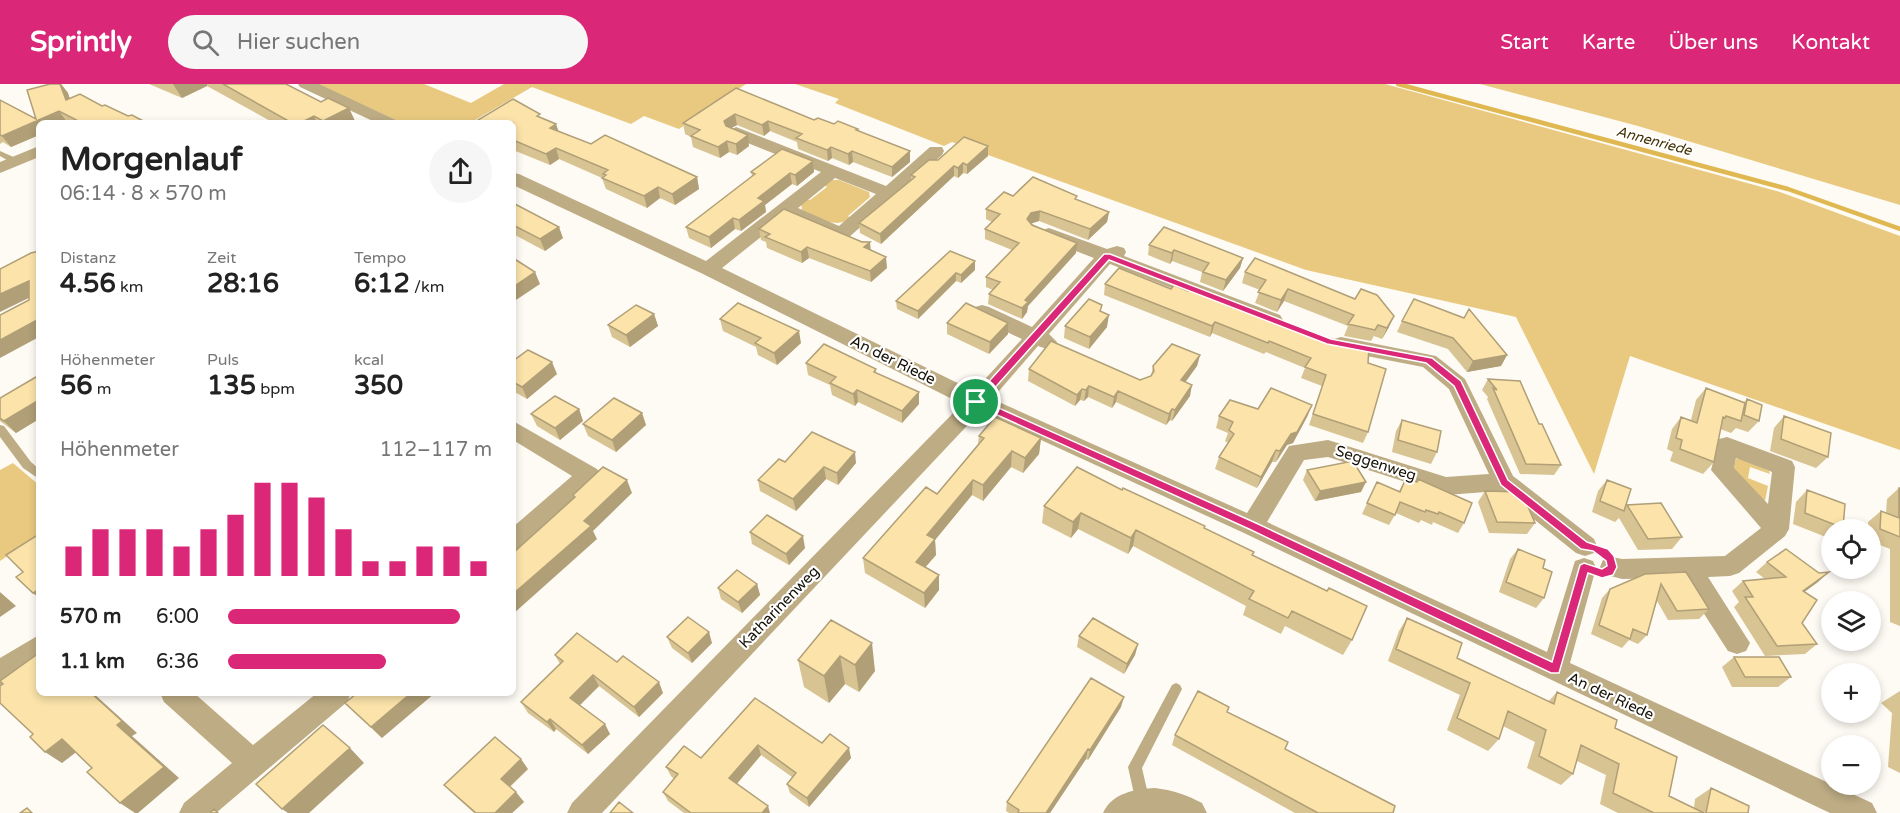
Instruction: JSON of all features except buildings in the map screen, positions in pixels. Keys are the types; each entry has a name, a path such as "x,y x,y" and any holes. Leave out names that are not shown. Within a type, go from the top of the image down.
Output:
{"street":[{"path":"306,84 384,120"},
{"path":"736,132 886,192"},
{"path":"841,234 886,192 936,151"},
{"path":"5,161 36,152"},
{"path":"708,270 833,171"},
{"name":"An der Riede","path":"516,179 708,270 976,402 1252,526 1862,813"},
{"path":"786,209 861,242"},
{"path":"1038,229 1112,254 1285,325"},
{"name":"Katharinenweg","path":"582,813 976,402 1112,254"},
{"path":"975,309 1067,350"},
{"path":"1319,338 1429,361 1457,384 1504,482 1602,574 1609,572 1612,567 1622,570 1730,566 1777,529"},
{"path":"516,431 589,475 516,538"},
{"name":"Seggenweg","path":"1252,526 1297,452 1328,448 1446,486 1504,482"},
{"path":"1555,670 1584,557"},
{"path":"1688,568 1737,643"},
{"path":"0,673 36,649"},
{"path":"177,696 254,764"},
{"path":"194,813 333,696"},
{"path":"1131,808 1179,806 1192,813"}],"lane":[{"path":"0,429 27,465 36,472"},
{"path":"1131,808 1134,767 1176,689"}],"shaded area":[{"path":"318,84 424,84 471,103 504,84 746,84 679,129 644,116 631,124 532,87 475,120 396,120"},
{"path":"795,84 1385,84 1780,192 1900,236 1900,450 1630,356 1594,474 1516,317 1306,270 952,142 944,146 835,103 839,99"},
{"path":"1480,84 1900,84 1900,205 1638,126"},
{"path":"828,180 839,180 869,192 870,197 848,216 851,218 839,223 820,219 802,210 801,203 806,199 810,200 827,187 823,184"},
{"path":"1738,458 1769,471 1770,474 1750,467 1748,478 1768,486 1765,501 1756,497 1733,472"},
{"path":"13,463 36,482 36,537 0,561 0,470"}],"waterway":[{"name":"Annenriede","path":"1398,84 1788,189 1900,229"}],"route":[{"path":"1107,256 1330,342 1429,361 1457,384 1504,482 1585,546 1604,552 1611,559 1612,567 1609,572 1602,574 1584,568 1555,670 1252,526 976,402 1107,256"}]}
